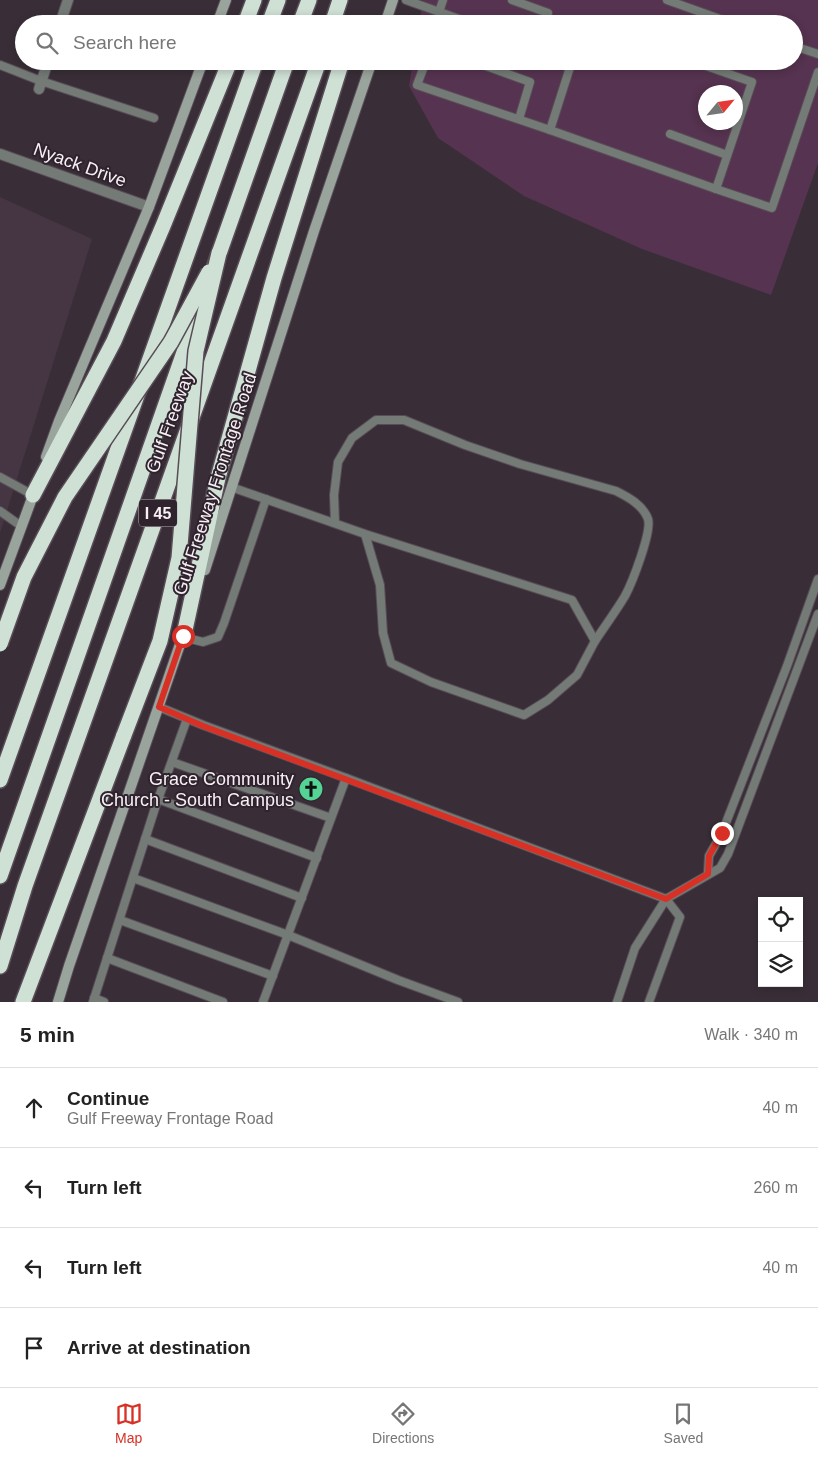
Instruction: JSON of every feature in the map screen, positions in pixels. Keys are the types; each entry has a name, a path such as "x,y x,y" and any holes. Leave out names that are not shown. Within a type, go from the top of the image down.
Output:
{"highway":[{"path":"248,15 254,0"},
{"path":"272,15 278,0"},
{"path":"303,15 309,0"},
{"path":"335,15 340,2"},
{"path":"340,2 340,15"},
{"path":"33,495 114,341 226,70"},
{"path":"0,780 253,70"},
{"name":"Gulf Freeway","path":"0,876 284,70"},
{"name":"Gulf Freeway","path":"0,966 25,886 316,70"},
{"path":"184,633 218,478 274,278 339,70"},
{"path":"0,644 24,577 65,497 171,342 219,253"},
{"path":"24,1002 160,641 179,558 196,351 219,253"}],"main road":[{"path":"220,15 226,0"},
{"path":"388,15 393,0"},
{"path":"0,585 59,421 149,207 200,70"},
{"name":"Gulf Freeway Frontage Road","path":"58,1002 184,633 314,231 369,70"}],"street":[{"path":"63,15 68,0"},
{"path":"40,85 45,70"},
{"name":"Nyack Drive","path":"0,154 149,207"}],"lane":[{"path":"406,0 448,15"},
{"path":"439,12 443,0"},
{"path":"512,0 548,13"},
{"path":"667,0 709,15"},
{"path":"803,49 818,54"},
{"path":"0,65 40,85 154,118"},
{"path":"423,70 417,85 772,208 818,72"},
{"path":"497,70 530,82 519,119"},
{"path":"550,130 569,70"},
{"path":"716,189 752,82 718,70"},
{"path":"670,134 727,155"},
{"path":"335,523 334,495 338,462 352,438 376,420 404,420 465,445 520,464 616,491 638,505 648,519 647,537 626,594 595,640 577,675 548,700 524,715 431,682 391,663 383,633 380,585 365,534"},
{"path":"0,476 33,495"},
{"path":"231,487 365,534 572,600 595,640"},
{"path":"184,633 203,642 218,637 266,499"},
{"path":"0,511 21,526"},
{"path":"708,874 709,856 722,833 815,598 818,579"},
{"path":"616,1002 635,948 666,899 720,868 728,854 818,614"},
{"path":"159,707 666,899 680,917 649,1002"},
{"path":"104,1002 94,1000 158,799 187,719"},
{"path":"172,762 332,818"},
{"path":"263,1002 346,778"},
{"path":"158,799 316,858"},
{"path":"145,839 302,898"},
{"path":"133,878 288,935 398,980 458,1002"},
{"path":"120,920 273,976"},
{"path":"107,958 223,1002"}],"shaded area":[{"path":"423,0 818,0 818,163 771,295 642,249 524,196 438,138 409,86 412,70 803,70 803,15 420,15"},
{"path":"0,197 92,239 0,533"}],"place":[{"name":"Grace Community Church - South Campus","path":"311,789"}],"route":[{"path":"183,636 159,707 203,726 666,899 708,874 709,856 722,833"}]}
